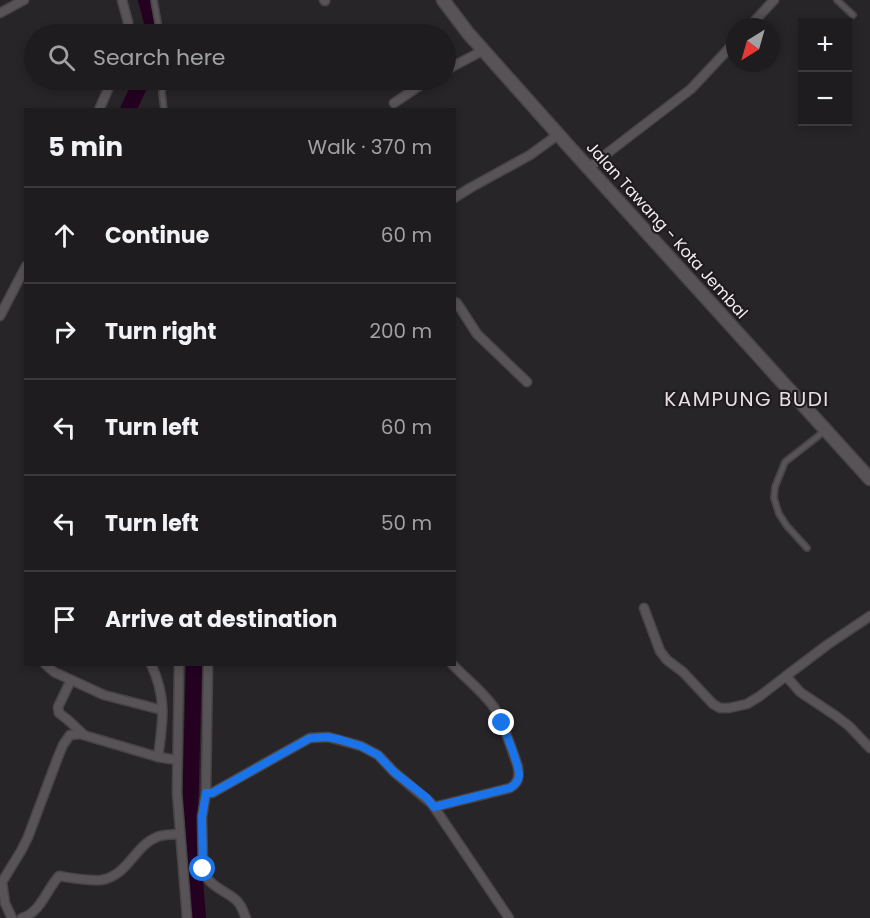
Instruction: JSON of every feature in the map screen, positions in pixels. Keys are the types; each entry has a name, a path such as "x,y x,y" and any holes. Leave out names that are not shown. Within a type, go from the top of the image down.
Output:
{"main road":[{"name":"Jalan Tawang - Kota Jembal","path":"443,0 588,168 870,479"}],"street":[{"path":"0,14 24,0"},
{"path":"122,0 128,24"},
{"path":"757,18 774,0"},
{"path":"456,65 484,50"},
{"path":"588,168 691,89 726,52"},
{"path":"100,108 108,90"},
{"path":"394,103 413,90"},
{"path":"456,197 530,155 559,134"},
{"path":"0,316 24,270"},
{"path":"456,305 477,334 527,382"},
{"path":"644,608 660,651 713,705 720,708 747,704 826,645 870,616"},
{"path":"47,666 54,672 104,695 162,710"},
{"path":"151,666 162,695 162,723 158,757"},
{"path":"179,666 177,792 187,918"},
{"path":"208,666 206,793 202,817 204,875 210,882 237,900 246,918"},
{"path":"434,807 510,788 518,780 519,774 495,709 454,666"},
{"path":"786,676 800,692 837,716 870,748"},
{"path":"71,680 58,707 59,713 84,735"},
{"path":"12,918 5,903 2,882 28,837 63,745 70,735 80,734 158,757 177,760"},
{"path":"206,793 212,793 310,738 328,737 361,746 378,755 394,772 427,798 509,918"},
{"path":"22,918 29,916 41,903 52,883 59,876 102,880 117,875 147,843 158,836 180,834"}],"lane":[{"path":"154,0 158,24"},
{"path":"837,0 853,15"},
{"path":"162,90 164,108"},
{"path":"807,548 778,514 774,498 775,487 785,462 826,430"}],"waterway":[{"path":"146,0 152,24"},
{"path":"129,108 137,90"},
{"path":"194,666 190,816 198,918"}],"district":[{"name":"KAMPUNG BUDI","path":"747,399"}],"route":[{"path":"203,869 202,817 206,793 212,793 310,738 328,737 341,740 361,746 378,755 394,772 427,798 434,807 514,786 518,780 518,766 502,723"}]}
